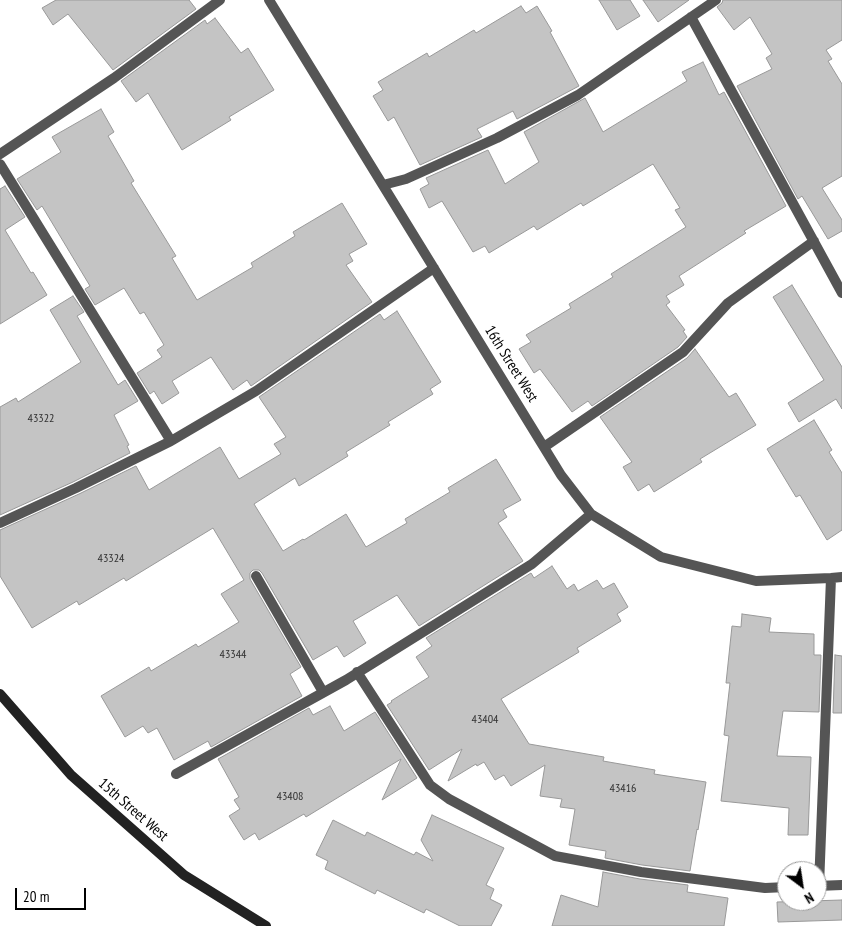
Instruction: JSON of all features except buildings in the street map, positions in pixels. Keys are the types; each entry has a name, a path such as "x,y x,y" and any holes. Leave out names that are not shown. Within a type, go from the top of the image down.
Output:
{"street":[{"path":"0,154 114,78 220,0"},
{"name":"16th Street West","path":"269,0 544,447 561,474 591,514 661,557 756,582 842,577"},
{"path":"383,186 406,179 497,138 578,95 716,0"},
{"path":"691,17 842,293"},
{"path":"0,164 171,441"},
{"path":"544,447 683,352 728,303 814,241"},
{"path":"0,523 171,441 256,391 434,268"},
{"path":"176,774 357,672 532,564 591,514"},
{"path":"256,576 323,692"},
{"path":"819,861 831,578"},
{"path":"357,672 430,785 449,799 555,856 641,872 765,888 777,887"},
{"name":"15th Street West","path":"0,694 71,775 184,875 266,926"},
{"path":"827,886 842,885"}]}
